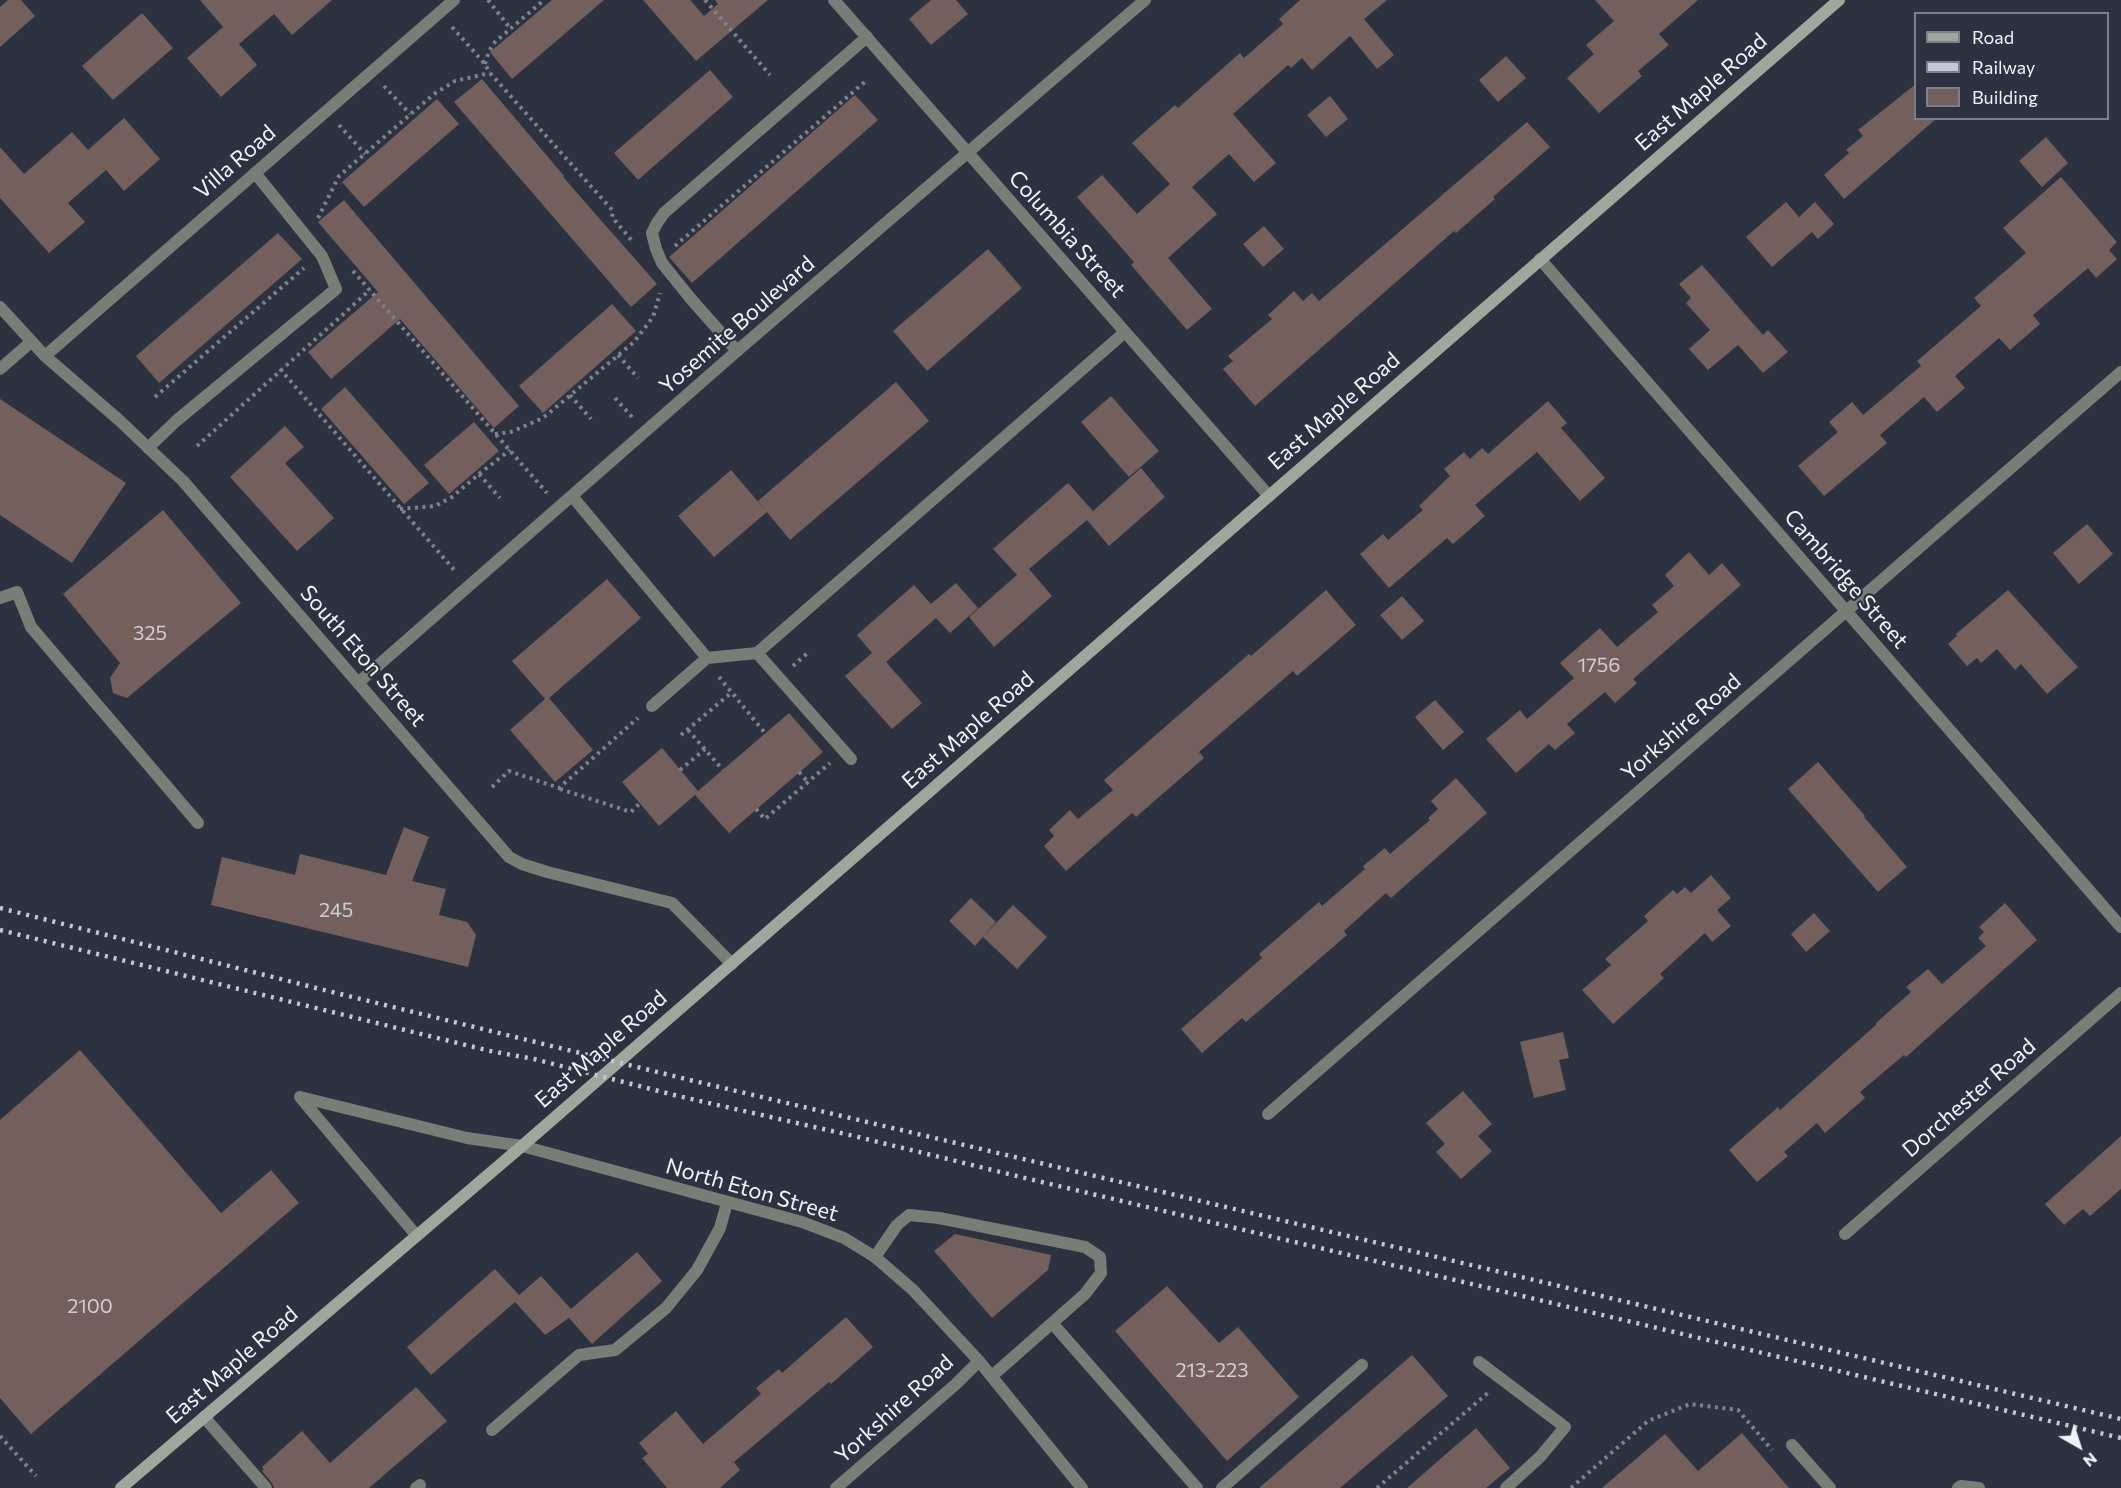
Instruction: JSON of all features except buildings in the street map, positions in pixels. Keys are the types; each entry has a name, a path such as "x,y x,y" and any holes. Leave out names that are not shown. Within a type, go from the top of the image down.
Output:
{"main road":[{"name":"East Maple Road","path":"121,1488 522,1146 1839,0"}],"street":[{"name":"Villa Road","path":"45,356 454,0"},
{"name":"Columbia Street","path":"834,0 1269,496"},
{"name":"Yosemite Boulevard","path":"358,684 737,351 1145,0"},
{"path":"737,351 662,263 652,233 664,213 867,37"},
{"path":"148,448 176,421 336,289 322,256 255,173"},
{"name":"Cambridge Street","path":"1540,259 2121,927"},
{"name":"South Eton Street","path":"0,308 45,356 183,482 509,857 547,872 672,903 732,964"},
{"path":"652,706 707,658 757,653 1125,332"},
{"path":"0,369 31,342"},
{"name":"Yorkshire Road","path":"1268,1114 2121,372"},
{"path":"572,496 707,658"},
{"path":"0,598 17,592 31,627 198,824"},
{"path":"757,653 851,759"},
{"name":"Dorchester Road","path":"1845,1234 2121,993"},
{"name":"North Eton Street","path":"416,1235 300,1097 467,1138 522,1146 802,1222 844,1238 875,1257 913,1290 992,1376 1082,1488"},
{"path":"492,1430 579,1355 615,1350 666,1308 697,1270 720,1228 727,1203"},
{"path":"875,1257 897,1225 909,1215 939,1218 1085,1247 1100,1257 1101,1273 1085,1294 992,1376"},
{"path":"1053,1324 1197,1488"},
{"name":"Yorkshire Road","path":"836,1488 956,1384 979,1361"},
{"path":"1479,1362 1565,1427 1540,1457 1506,1488"},
{"path":"1222,1488 1362,1365"},
{"path":"204,1417 266,1488"},
{"path":"1792,1445 1830,1488"},
{"path":"1959,1488 1961,1486 1979,1488"}],"path":[{"path":"488,0 510,28"},
{"path":"485,64 495,42 544,0"},
{"path":"705,0 770,75"},
{"path":"438,14 460,34 490,73 612,211 612,217 639,248"},
{"path":"371,72 410,114"},
{"path":"314,227 326,198 339,176 434,94 455,81 490,73"},
{"path":"668,252 867,80"},
{"path":"327,110 365,154"},
{"path":"155,397 305,267"},
{"path":"349,267 560,507"},
{"path":"495,434 511,432 543,418 634,342 653,317 661,288"},
{"path":"197,446 280,369 370,291"},
{"path":"618,355 638,378"},
{"path":"280,369 470,587"},
{"path":"570,395 591,419"},
{"path":"615,398 634,420"},
{"path":"400,509 435,506 452,497 510,450"},
{"path":"479,474 500,498"},
{"path":"681,735 729,691 765,733"},
{"path":"559,788 652,706"},
{"path":"687,730 723,770"},
{"path":"680,770 705,749"},
{"path":"756,809 765,819 833,760"},
{"path":"492,787 509,771 631,812 640,804"},
{"path":"798,772 808,783"},
{"path":"1377,1488 1503,1380"},
{"path":"1571,1488 1648,1421 1690,1404 1738,1410 1775,1454"},
{"path":"0,1436 36,1476"}],"railway":[{"path":"0,908 694,1081 2121,1419"},
{"path":"0,930 490,1051 534,1059 678,1096 2121,1438"}]}
